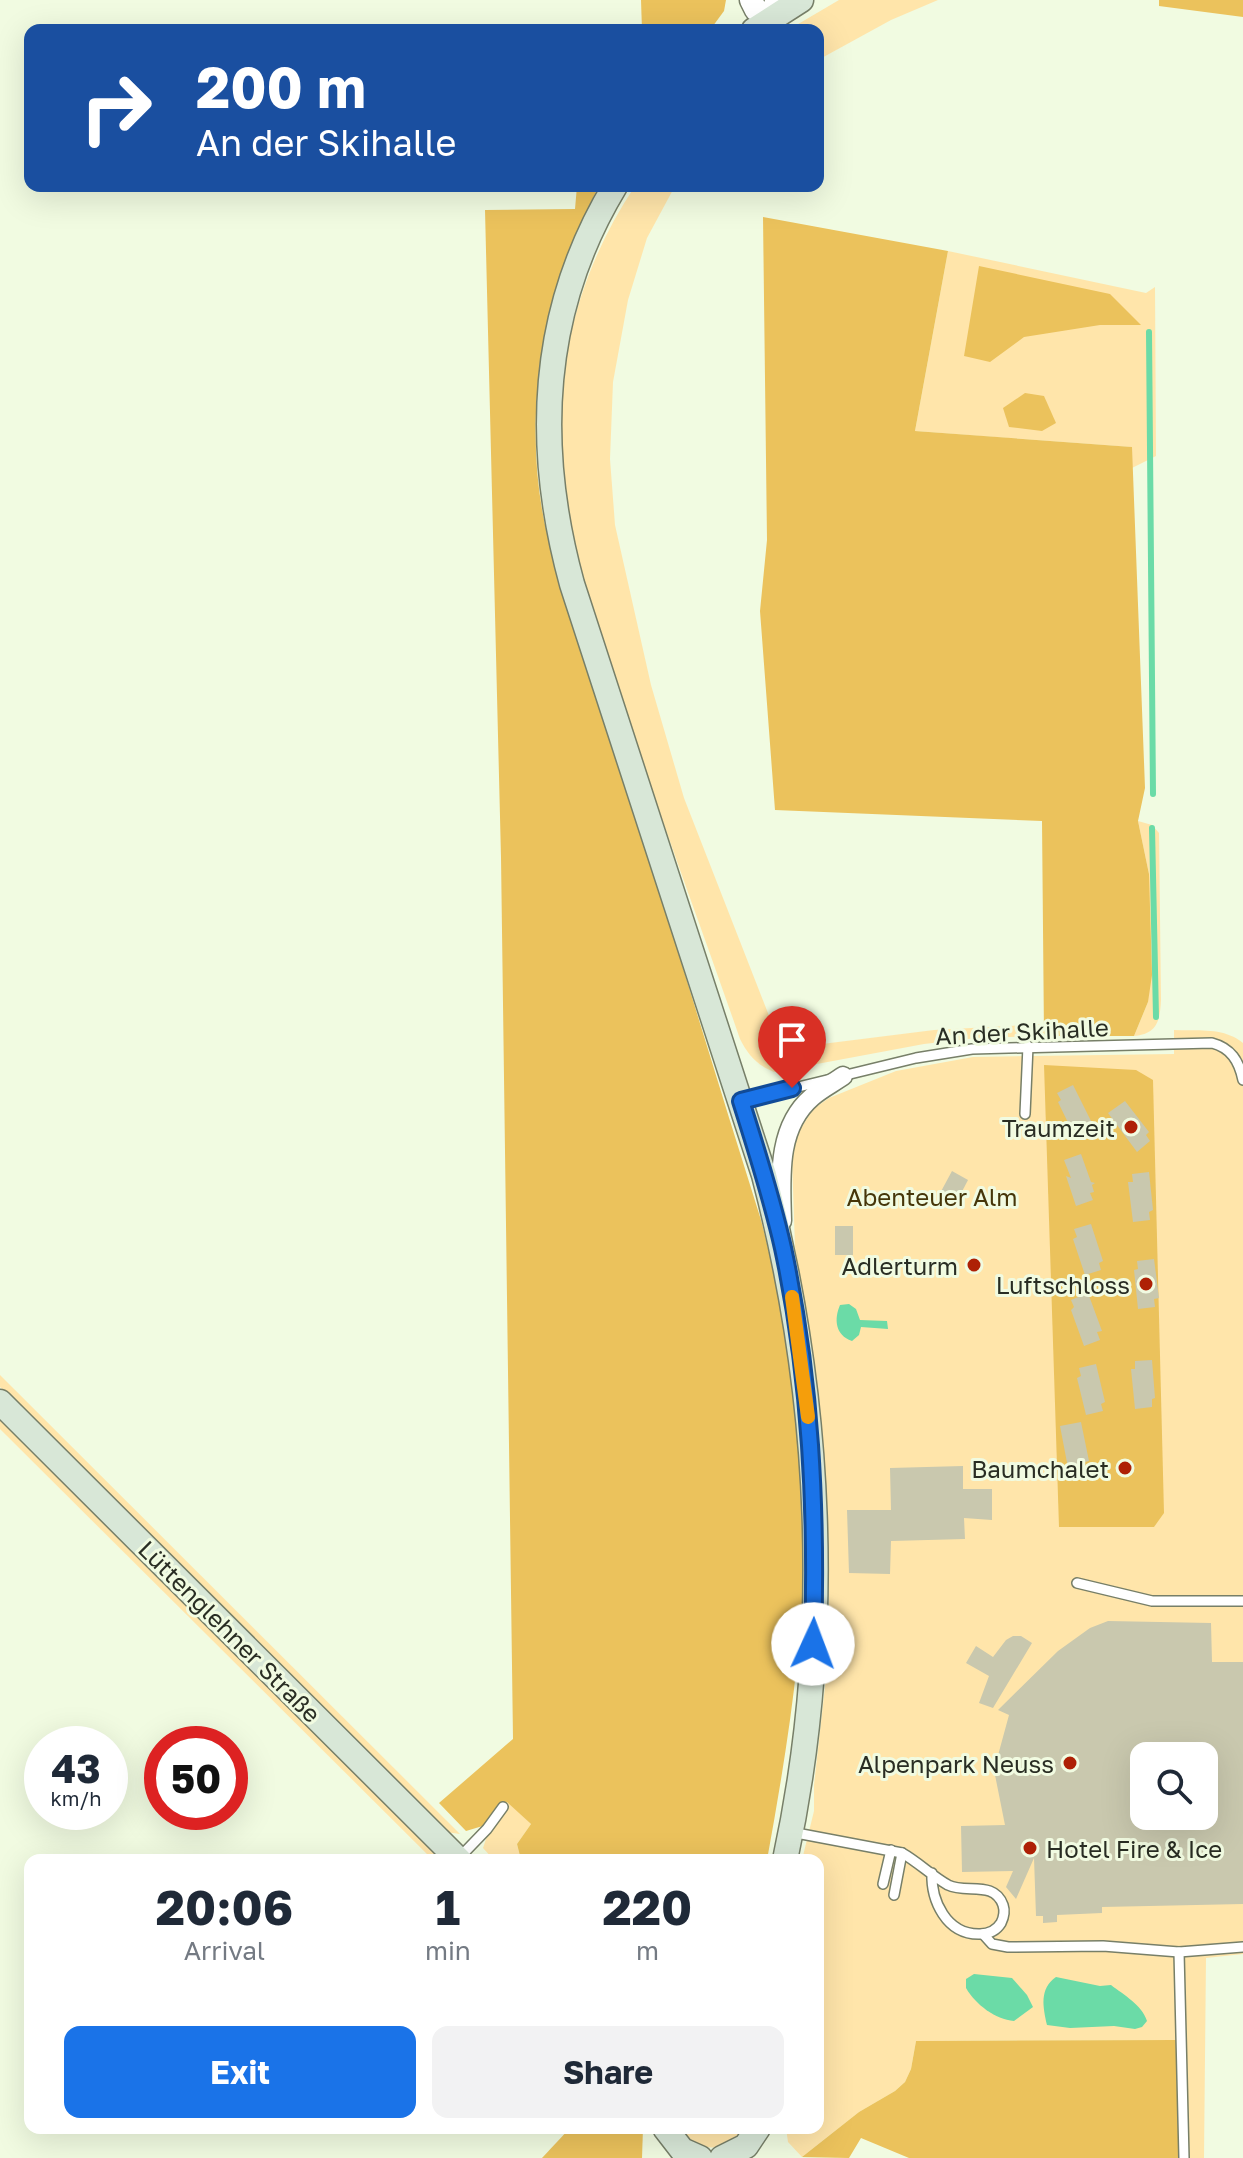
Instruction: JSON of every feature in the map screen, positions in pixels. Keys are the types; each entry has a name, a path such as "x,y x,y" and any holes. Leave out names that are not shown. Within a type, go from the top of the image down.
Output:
{"main road":[{"path":"768,16 801,0"},
{"path":"612,192 587,240 563,309 549,391 551,486 572,584 741,1101 783,1247 799,1336 814,1487 815,1570 807,1712 786,1854"},
{"name":"Lüttenglehner Straße","path":"0,1402 453,1854"},
{"path":"669,2134 675,2144 694,2157"},
{"path":"722,2158 754,2144"}],"street":[{"path":"751,0 756,10 768,16"},
{"path":"783,1247 781,1172 789,1130 798,1112 811,1097 843,1076"}],"lane":[{"name":"An der Skihalle","path":"741,1101 944,1053 1028,1046 1212,1043 1221,1045 1238,1061 1243,1080"},
{"path":"1025,1114 1028,1046"},
{"path":"1077,1583 1152,1601 1243,1601"},
{"path":"464,1854 503,1807"},
{"path":"791,1832 902,1853 932,1873 951,1886 994,1893 1002,1901 1005,1912 1002,1921 992,1931 983,1934 963,1931 944,1916 935,1903 932,1873"},
{"path":"883,1884 891,1850"},
{"path":"894,1895 902,1853"},
{"path":"983,1934 992,1944 1008,1947 1103,1946 1179,1952 1243,1947"},
{"path":"1179,1952 1184,2158"}],"green space":[{"path":"839,0 938,0 891,20 824,57 824,24 798,24"},
{"path":"631,192 672,192 647,238 628,300 613,382 610,459 615,525 651,685 684,798 782,1049 934,1030 1044,1024 1044,1036 977,1038 924,1044 774,1072 754,1059 740,1039 589,603 570,533 562,488 559,442 567,352 577,309 592,266"},
{"path":"948,251 1146,293 1155,287 1156,456 1132,468 1131,447 915,431"},
{"path":"1138,821 1152,825 1159,833 1161,1000 1156,1025 1142,1035 1134,1036 1148,1002 1149,874"},
{"name":"Alpenpark Neuss","path":"1174,1030 1219,1032 1243,1043 1243,1954 1206,1958 1204,2158 1188,2158 1185,2040 916,2041 911,2069 905,2082 895,2091 859,2112 802,2157 788,2142 787,2134 824,2134 824,1854 803,1854 814,1811 814,1785 828,1660 829,1602 820,1419 795,1247 792,1159 796,1136 813,1109 829,1098 896,1071 973,1057 1174,1054"},
{"path":"0,1375 460,1834 446,1832 0,1387"},
{"path":"0,1415 440,1854 427,1854 0,1429"},
{"path":"507,1801 531,1824 517,1844 520,1854 488,1854 483,1848 489,1830"},
{"path":"682,2134 739,2134 718,2147 709,2148 692,2142"}],"shaded area":[{"path":"641,0 726,0 724,11 714,24 642,24"},
{"path":"1159,0 1243,0 1243,17 1159,6"},
{"path":"576,192 596,192 563,268 542,357 536,448 548,538 761,1220 779,1299 797,1418 804,1539 801,1620 787,1741 768,1854 520,1854 517,1844 531,1824 507,1802 486,1825 466,1831 439,1803 513,1739 501,857 485,210 575,209"},
{"path":"763,217 948,251 915,431 1132,447 1145,788 1138,821 1149,874 1152,975 1148,1002 1134,1036 1044,1036 1042,821 775,810 760,611 767,540"},
{"path":"979,266 1110,294 1141,325 1100,325 1024,337 990,362 964,356"},
{"path":"1025,393 1044,396 1056,423 1042,431 1009,427 1003,408"},
{"path":"1044,1065 1136,1070 1153,1080 1164,1513 1154,1527 1059,1527"},
{"path":"849,1304 856,1309 860,1320 887,1321 888,1329 861,1327 859,1335 852,1341 846,1338 839,1331 837,1316 840,1305"},
{"path":"974,1974 1012,1978 1033,2007 1014,2021 993,2014 966,1988 966,1979"},
{"path":"1056,1977 1100,1986 1111,1985 1137,2005 1147,2021 1135,2029 1047,2025 1045,1993"},
{"path":"1176,2040 1180,2158 909,2158 861,2138 849,2158 802,2157 859,2112 905,2082 911,2069 916,2041"},
{"path":"564,2134 643,2134 642,2158 542,2158"}],"building":[{"path":"1073,1085 1094,1127 1075,1137 1058,1102 1061,1100 1057,1093"},
{"name":"Traumzeit","path":"1125,1101 1149,1132 1146,1135 1150,1141 1137,1152 1108,1113"},
{"path":"1081,1154 1091,1182 1095,1183 1092,1185 1094,1192 1090,1193 1093,1200 1076,1206 1064,1160"},
{"path":"952,1171 968,1180 955,1205 938,1197"},
{"path":"1149,1172 1153,1210 1149,1212 1150,1220 1133,1222 1128,1182 1133,1182 1132,1174"},
{"path":"1091,1224 1103,1261 1099,1263 1101,1270 1085,1275 1073,1239 1077,1237 1074,1229"},
{"path":"835,1226 853,1226 853,1255 835,1255"},
{"name":"Luftschloss","path":"1154,1259 1159,1298 1154,1299 1155,1307 1138,1309 1134,1270 1138,1269 1137,1261"},
{"path":"1088,1293 1102,1331 1097,1332 1100,1340 1084,1346 1071,1310 1074,1307 1071,1300"},
{"path":"1152,1360 1155,1398 1152,1399 1152,1407 1135,1409 1131,1369 1135,1369 1135,1361"},
{"path":"1096,1364 1105,1402 1101,1404 1103,1411 1086,1415 1077,1378 1081,1376 1079,1368"},
{"path":"1081,1422 1089,1461 1085,1462 1086,1470 1069,1473 1060,1426"},
{"path":"963,1466 963,1489 992,1489 992,1520 964,1518 965,1539 891,1541 890,1574 849,1573 847,1510 891,1510 890,1468"},
{"name":"Alpenpark Neuss","path":"1108,1621 1211,1623 1212,1662 1243,1662 1243,1904 1102,1907 1102,1913 1057,1915 1057,1922 1043,1923 1043,1916 1036,1916 1034,1858 1016,1899 1006,1887 1013,1871 962,1872 961,1826 1005,1825 994,1770 1009,1715 998,1710 1058,1651 1090,1628"},
{"path":"1013,1636 1021,1636 1032,1643 993,1708 979,1703 989,1676 966,1663 976,1646 993,1657"}],"waterway":[{"path":"1149,332 1153,794"},
{"path":"1152,828 1156,1017"}],"slow traffic":[{"path":"792,1297 808,1417"}],"place":[{"name":"Traumzeit","path":"1131,1127"},
{"name":"Adlerturm","path":"974,1265"},
{"name":"Luftschloss","path":"1146,1284"},
{"name":"Baumchalet","path":"1125,1468"},
{"name":"Alpenpark Neuss","path":"1070,1763"},
{"name":"Hotel Fire & Ice","path":"1030,1848"}],"route":[{"path":"792,1088 741,1101 783,1247 799,1336 814,1487 813,1644"}],"park label":[{"name":"Abenteuer Alm","path":"932,1196"}]}
